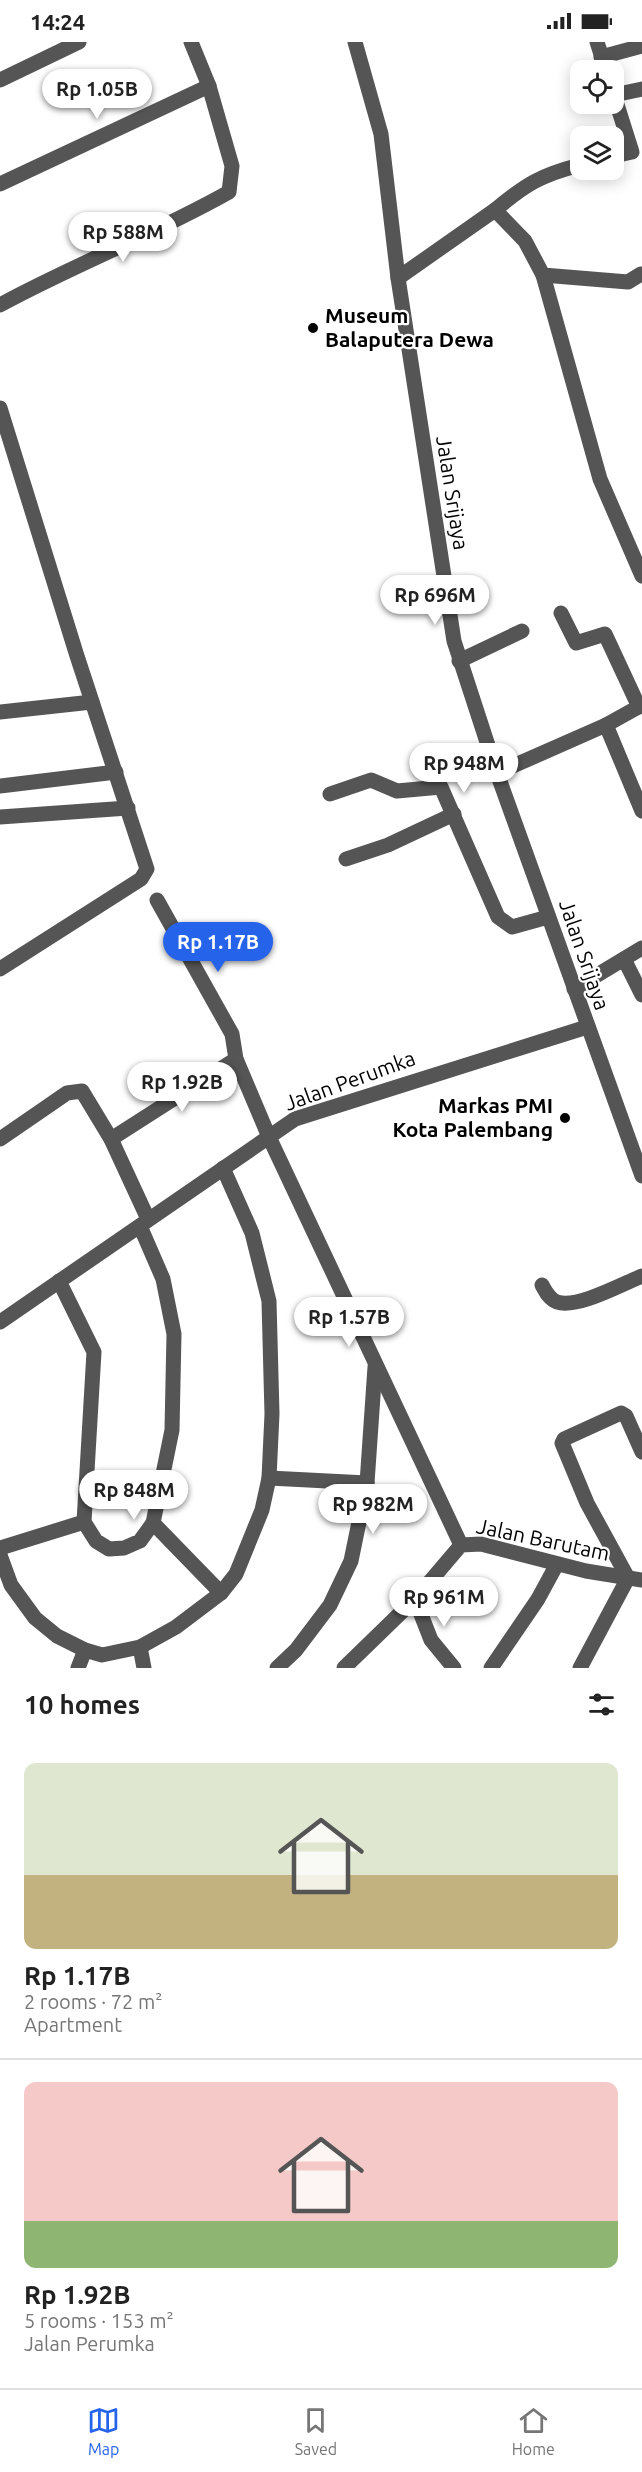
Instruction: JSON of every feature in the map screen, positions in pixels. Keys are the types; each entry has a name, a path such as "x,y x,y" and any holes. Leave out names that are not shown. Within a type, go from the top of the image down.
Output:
{"street":[{"path":"0,80 79,42"},
{"path":"0,305 50,279 163,227 229,192 232,166 209,86 191,42"},
{"name":"Jalan Srijaya","path":"355,42 381,134 398,278 454,642 497,773 642,1176"},
{"path":"601,56 642,46"},
{"path":"0,184 209,86"},
{"path":"624,93 642,89"},
{"path":"624,127 632,152 624,154"},
{"path":"398,278 495,210 525,185 549,173 570,168"},
{"path":"495,210 525,241 543,275 600,479 642,576"},
{"path":"543,275 628,282 641,274"},
{"path":"0,408 147,869 141,879 0,969"},
{"path":"497,773 641,706 605,633 576,643 561,613"},
{"path":"459,661 522,631"},
{"path":"0,712 92,702"},
{"path":"606,724 642,811"},
{"path":"0,786 116,772"},
{"path":"330,794 371,780 402,792 440,786 498,917 504,924 521,927 548,917"},
{"path":"0,817 128,808"},
{"path":"346,859 388,845 454,814"},
{"path":"157,900 232,1034 236,1059 269,1137 461,1545"},
{"path":"574,989 642,948"},
{"path":"624,959 642,995"},
{"name":"Jalan Perumka","path":"0,1322 295,1119 587,1027"},
{"path":"111,1139 236,1059"},
{"path":"0,1139 74,1090 82,1091 111,1139 144,1222 163,1279 174,1334 172,1430 153,1523 140,1541 124,1548 109,1549 96,1541 84,1522 94,1352 58,1281"},
{"path":"0,1555 11,1586 35,1618 57,1636 85,1650 102,1655 140,1647 176,1627 221,1593 236,1574 251,1544 262,1510 269,1478 272,1414 268,1301 252,1233 223,1168"},
{"path":"542,1285 548,1297 556,1302 569,1303 591,1298 642,1276"},
{"path":"277,1668 296,1650 330,1605 351,1561 367,1483 375,1365"},
{"path":"580,1668 635,1579 587,1503 562,1443 564,1438 621,1413 626,1416 642,1452"},
{"path":"269,1478 367,1483"},
{"path":"0,1548 84,1522"},
{"path":"153,1523 221,1593"},
{"name":"Jalan Barutam","path":"344,1668 415,1599 461,1545 481,1544 556,1564 635,1579"},
{"path":"491,1668 538,1599 556,1564"},
{"path":"415,1599 431,1640 454,1668"},
{"path":"140,1647 144,1668"},
{"path":"78,1668 85,1650"}],"place":[{"name":"Museum Balaputera Dewa","path":"313,328"},
{"name":"Markas PMI Kota Palembang","path":"565,1118"}]}
